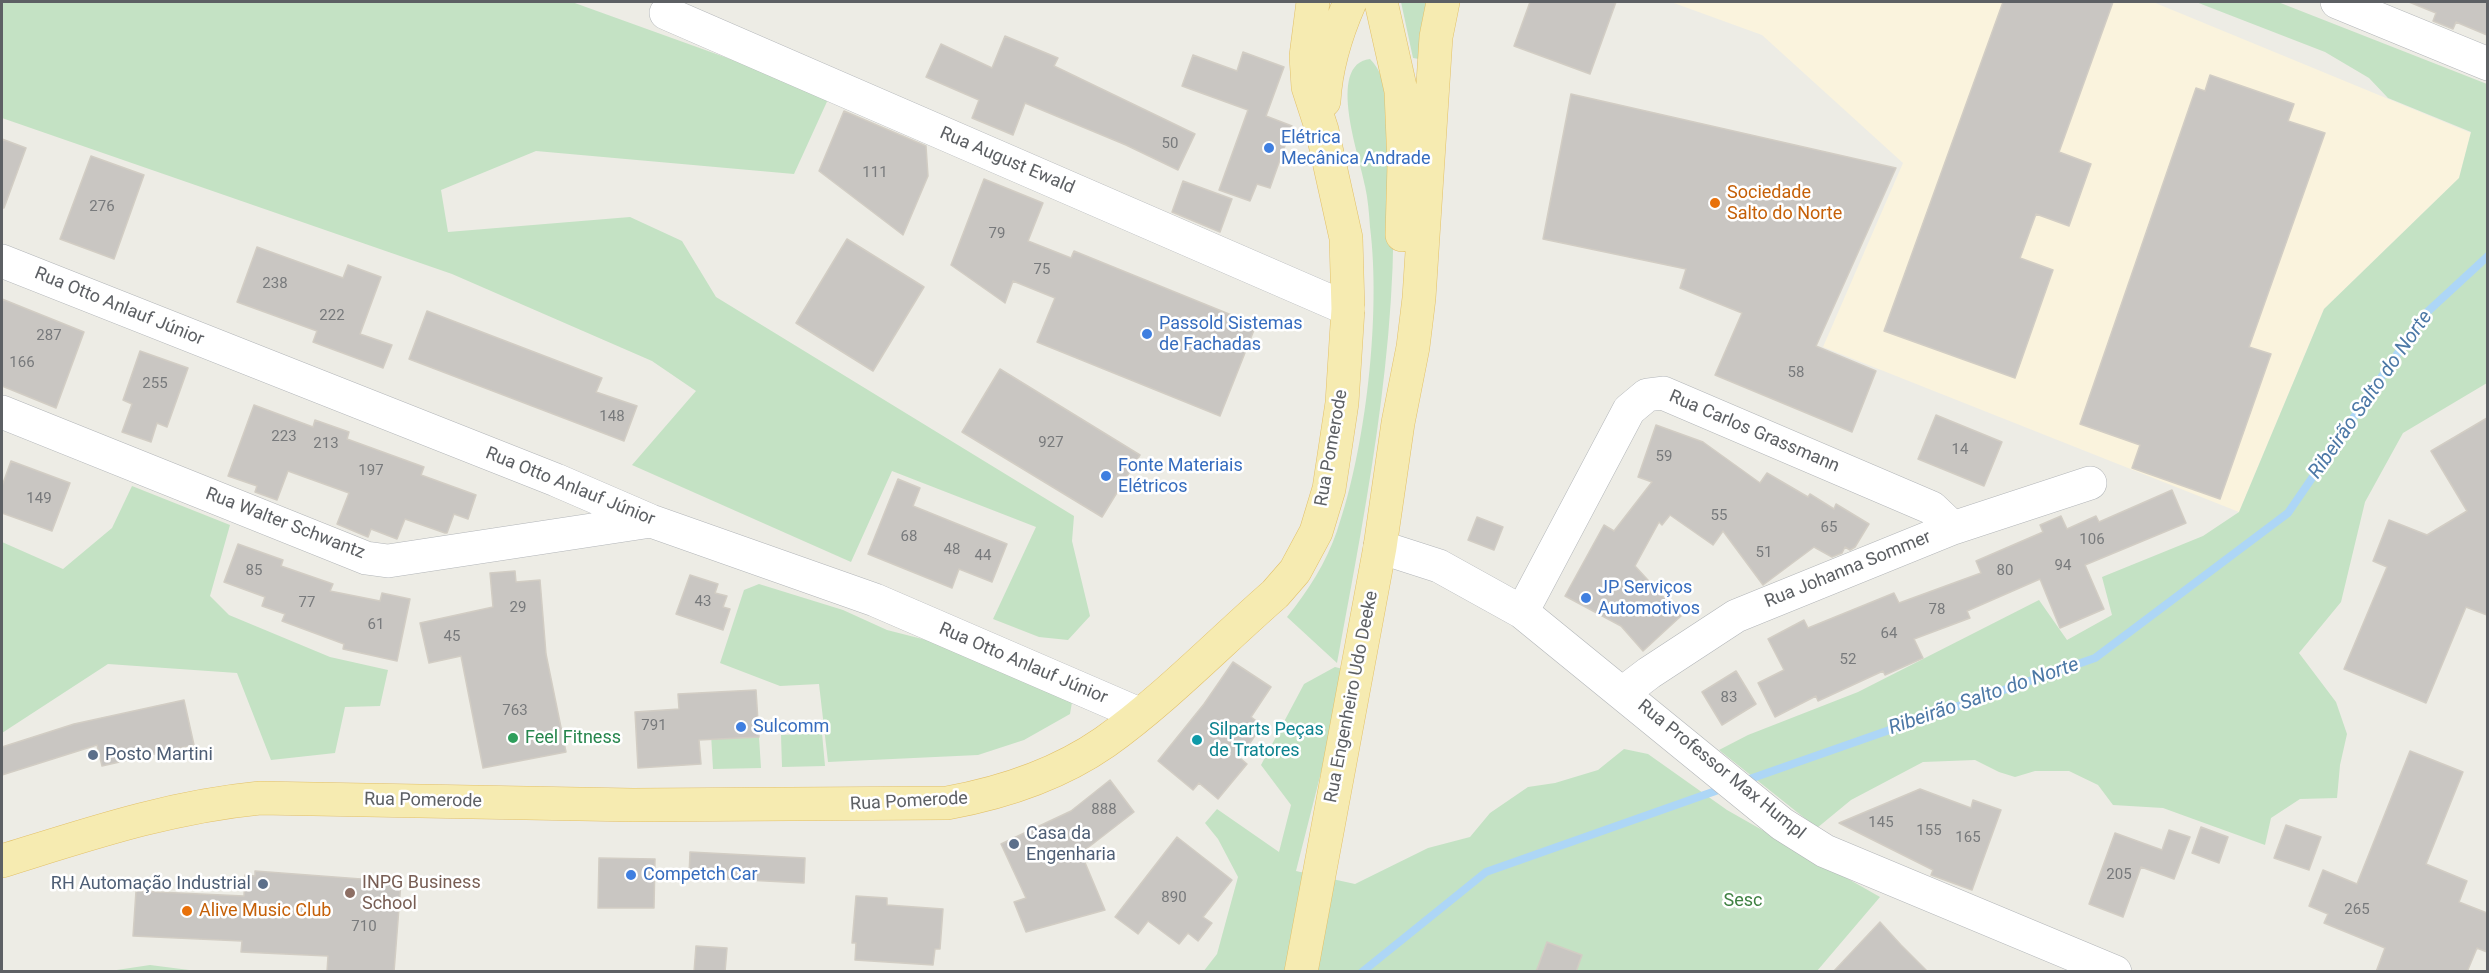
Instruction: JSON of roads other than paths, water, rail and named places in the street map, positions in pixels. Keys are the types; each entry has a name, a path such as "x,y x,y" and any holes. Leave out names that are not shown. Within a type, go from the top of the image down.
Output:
{"main road":[{"name":"Rua Pomerode","path":"2,861 156,814 199,805 260,798 633,805 947,803 989,795 1056,769 1104,742 1275,594 1295,571 1316,532 1329,489 1342,403 1348,309 1346,238 1322,130 1308,87 1306,56 1313,2"},
{"name":"Rua Pomerode","path":"1322,130 1328,63 1350,2"},
{"name":"Rua Engenheiro Udo Deeke","path":"1381,2 1401,91 1404,164 1398,423"},
{"name":"Rua Engenheiro Udo Deeke","path":"1301,972 1380,547 1398,423 1408,374 1419,298 1436,37 1443,2"}],"street":[{"path":"2337,2 2487,64"},
{"name":"Rua August Ewald","path":"666,13 1348,309"},
{"name":"Rua Otto Anlauf Júnior","path":"2,261 556,480 651,521 875,600 1138,714"},
{"name":"Rua Carlos Grassmann","path":"1522,612 1629,410 1647,394 1663,393 1932,507 1953,528"},
{"name":"Rua Walter Schwantz","path":"2,412 366,558 388,561 651,521"},
{"name":"Rua Johanna Sommer","path":"1624,692 1649,672 1736,616 1953,528 2090,483"},
{"name":"Rua Professor Max Humpl","path":"1380,547 1439,566 1522,612 1624,692 1782,824 1826,851 1887,879 2115,972"}],"waterway":[{"name":"Ribeirão Salto do Norte","path":"1744,781 2095,658 2288,513 2424,315 2488,256"},
{"name":"Ribeirão Salto do Norte","path":"1362,972 1486,872 1724,788"}],"place":[{"name":"Elétrica Mecânica Andrade","path":"1269,148"},
{"name":"Sociedade Salto do Norte","path":"1715,203"},
{"name":"Passold Sistemas de Fachadas","path":"1147,334"},
{"name":"Fonte Materiais Elétricos","path":"1106,476"},
{"name":"JP Serviços Automotivos","path":"1586,598"},
{"name":"Sulcomm","path":"741,727"},
{"name":"Feel Fitness","path":"513,738"},
{"name":"Silparts Peças de Tratores","path":"1197,740"},
{"name":"Posto Martini","path":"93,755"},
{"name":"Casa da Engenharia","path":"1014,844"},
{"name":"Competch Car","path":"631,875"},
{"name":"RH Automação Industrial","path":"263,884"},
{"name":"INPG Business School","path":"350,893"},
{"name":"Alive Music Club","path":"187,911"}],"park label":[{"name":"Sesc","path":"1743,901"}]}
